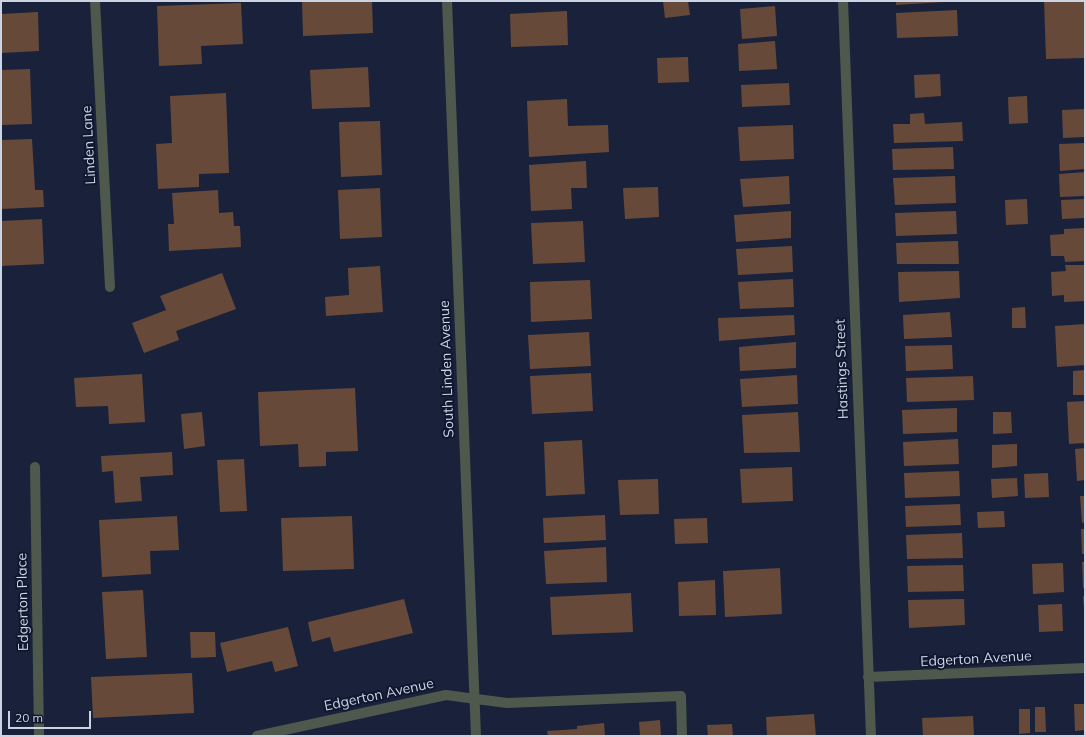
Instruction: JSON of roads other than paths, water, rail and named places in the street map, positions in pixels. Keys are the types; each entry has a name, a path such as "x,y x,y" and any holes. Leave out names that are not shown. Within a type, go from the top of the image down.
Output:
{"street":[{"name":"Linden Lane","path":"95,1 110,287"},
{"name":"South Linden Avenue","path":"447,1 476,736"},
{"name":"Hastings Street","path":"843,1 871,736"},
{"name":"Edgerton Place","path":"35,467 40,736"},
{"name":"Edgerton Avenue","path":"868,677 1085,668"},
{"name":"Edgerton Avenue","path":"257,736 446,695 507,703 681,696 682,736"}]}
